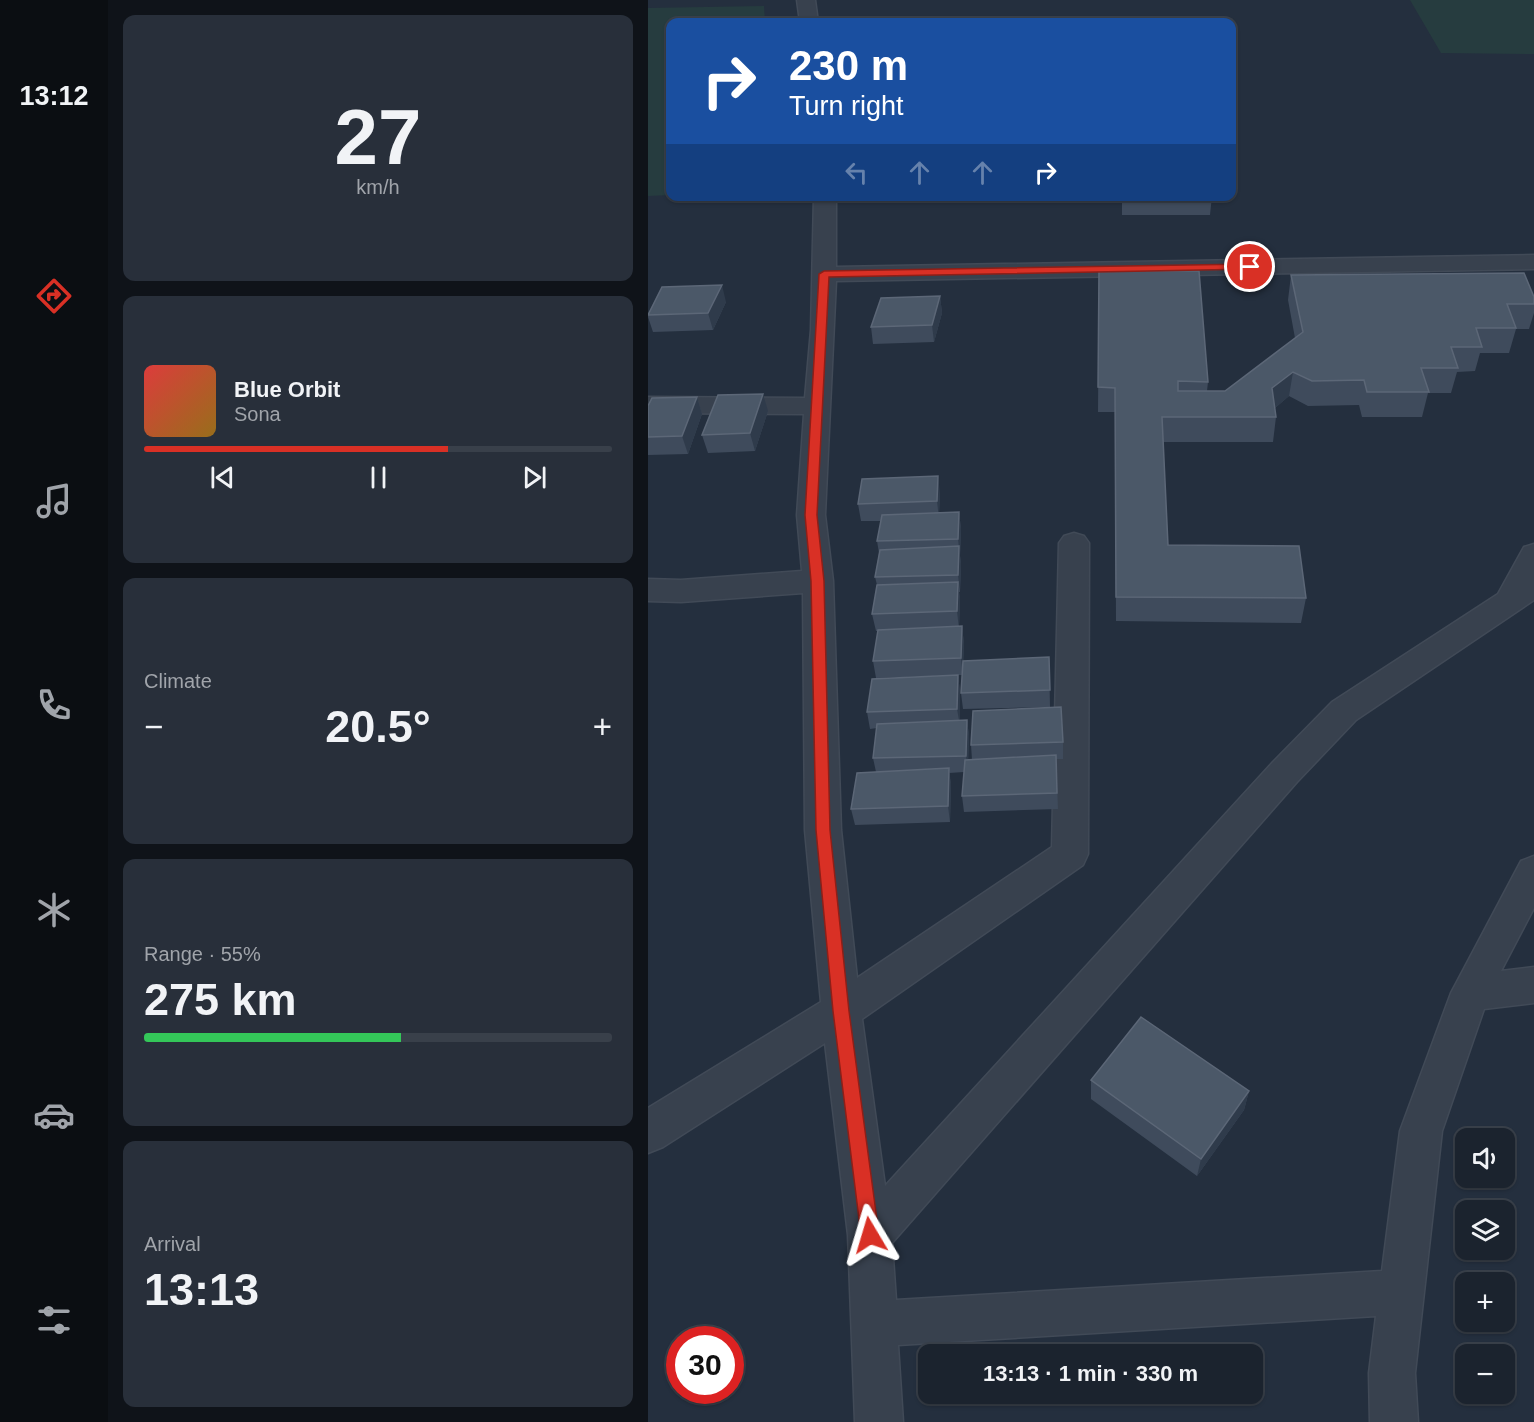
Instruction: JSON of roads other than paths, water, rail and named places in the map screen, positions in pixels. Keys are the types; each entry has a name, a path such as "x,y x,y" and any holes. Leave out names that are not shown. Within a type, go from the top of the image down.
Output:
{"street":[{"path":"806,0 808,18"},
{"path":"825,201 824,274 811,515 818,581 823,830 841,1011 870,1235 879,1422"},
{"path":"824,274 1534,262"},
{"path":"648,405 818,406"},
{"path":"648,1132 841,1011 1070,854 1074,543"},
{"path":"870,1235 1286,772 1344,711 1522,593 1534,554"},
{"path":"648,590 681,591 818,581"},
{"path":"1394,1422 1392,1373 1421,1131 1470,993 1534,872"},
{"path":"1470,993 1534,985"},
{"path":"874,1324 1402,1292"}]}
